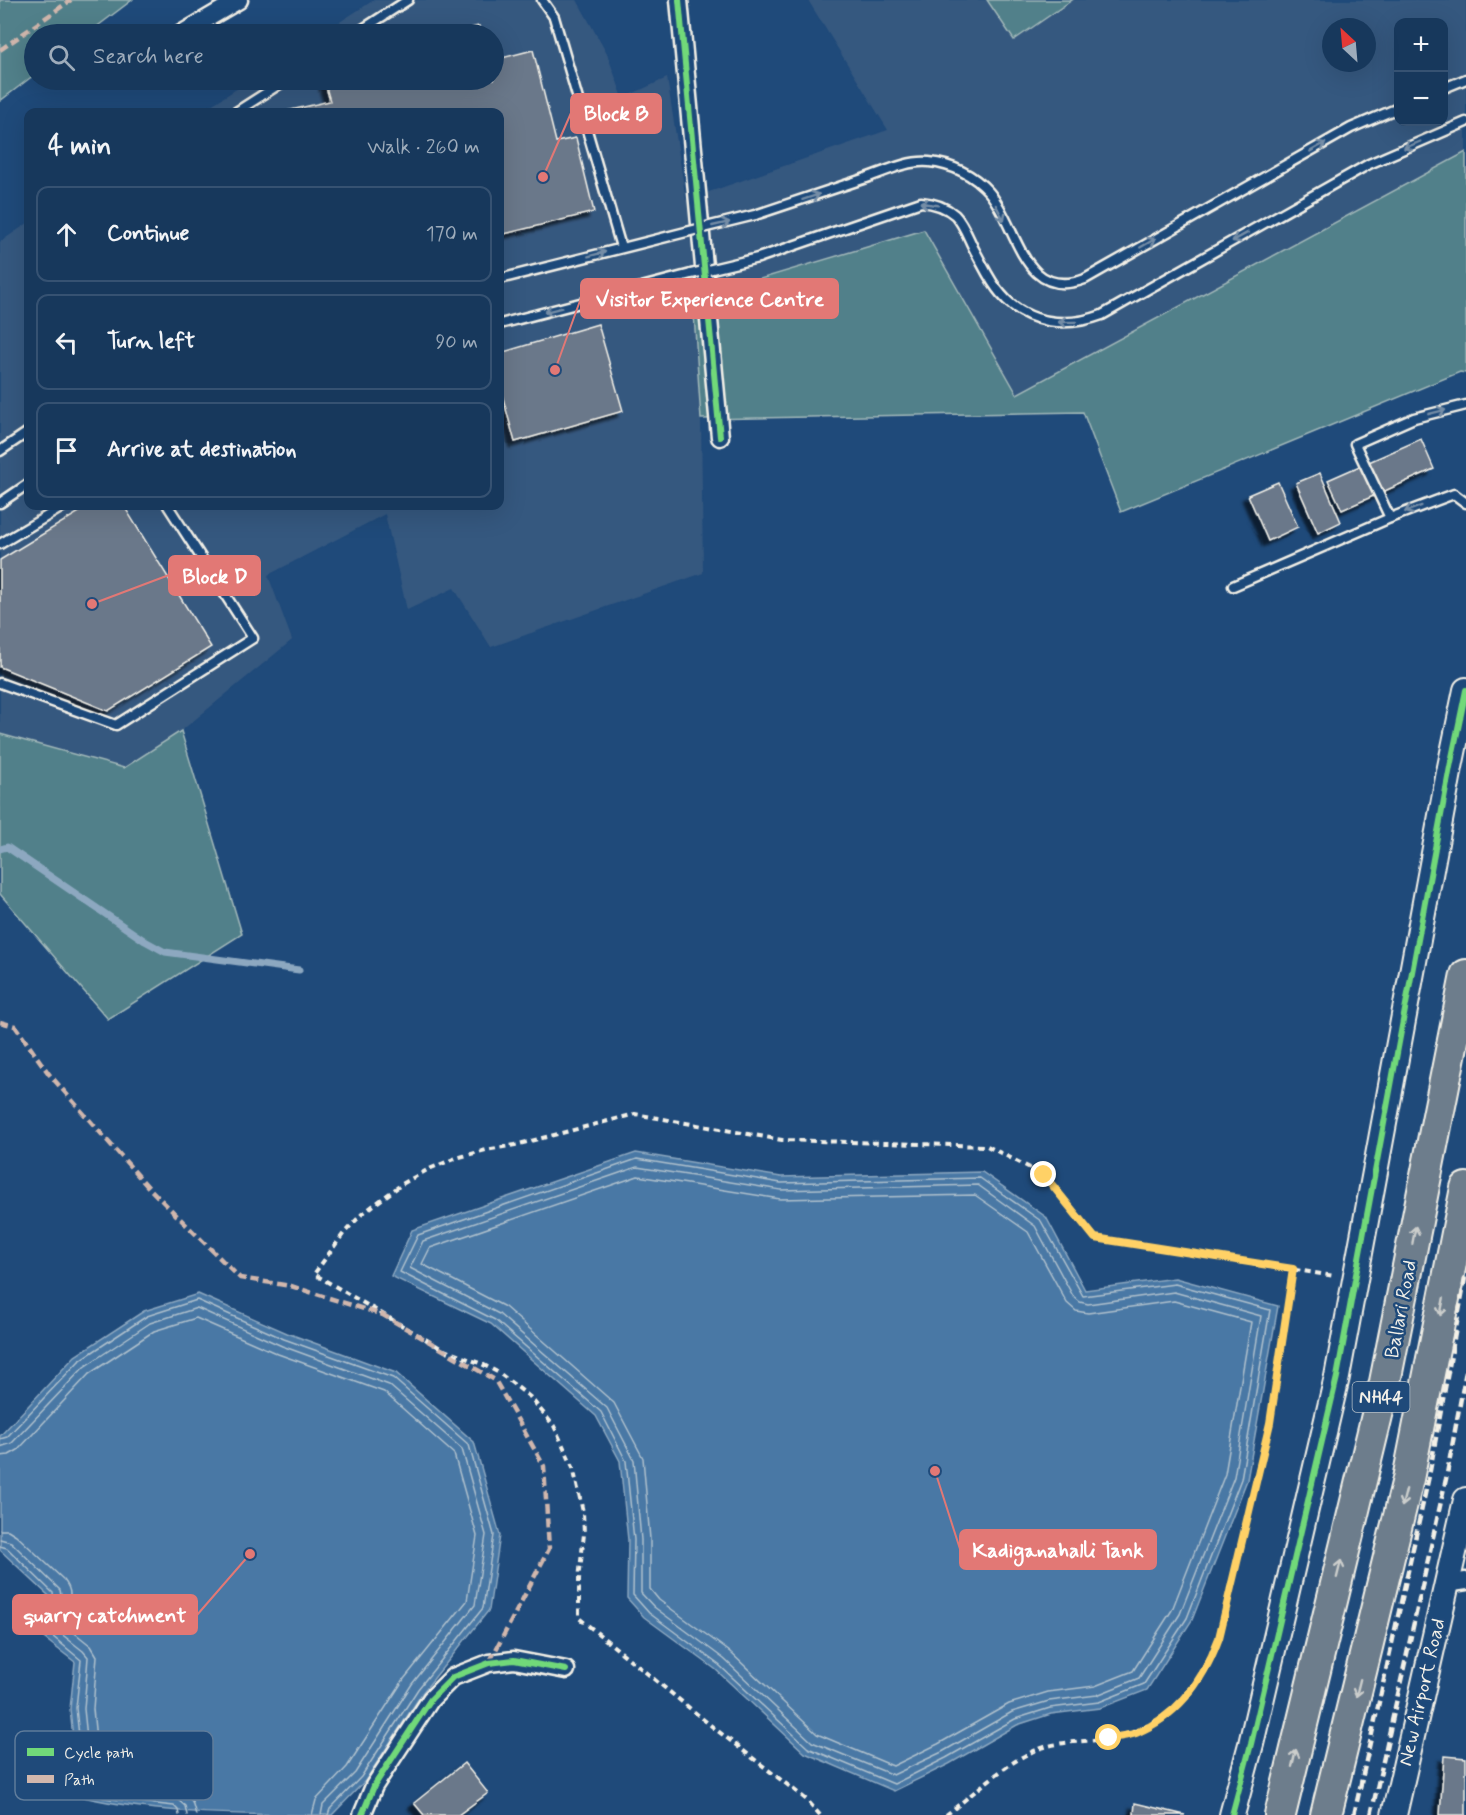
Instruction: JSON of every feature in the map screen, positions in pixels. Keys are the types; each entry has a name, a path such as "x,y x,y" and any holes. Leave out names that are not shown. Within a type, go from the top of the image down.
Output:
{"highway":[{"name":"Ballari Road","path":"1280,1815 1385,1382 1466,975"},
{"name":"Ballari Road","path":"1326,1815 1408,1479 1466,1188"}],"street":[{"path":"198,24 239,0"},
{"path":"679,0 720,437"},
{"path":"1232,1815 1251,1744 1337,1377 1466,690"},
{"name":"New Airport Road","path":"1394,1815 1456,1582 1466,1500"},
{"path":"362,1815 374,1786 425,1708 453,1677 489,1663 514,1660 566,1670"}],"lane":[{"path":"371,24 408,0"},
{"path":"542,0 554,17 621,247"},
{"path":"1448,86 1466,79"},
{"path":"242,108 270,90"},
{"path":"504,278 755,215 915,162 944,165 969,176 990,194 1026,260 1039,275 1057,283 1076,282 1351,128 1394,110"},
{"path":"504,323 758,258 921,202 948,210 958,219 992,281 1015,307 1049,322 1085,321 1102,315 1369,164 1466,122"},
{"path":"1390,518 1354,444 1414,418 1466,405"},
{"path":"0,451 24,435"},
{"path":"0,503 24,487"},
{"path":"1233,586 1390,518 1454,494 1466,503"},
{"path":"0,544 57,510"},
{"path":"0,683 116,725 253,638 171,510"}],"path":[{"path":"820,1815 807,1800 579,1618 579,1579 584,1534 583,1512 573,1467 554,1426 530,1397 499,1373 444,1350 314,1274 344,1233 381,1198 429,1169 456,1158 635,1114 782,1140 987,1146 1044,1175 1095,1238 1355,1280"},
{"path":"946,1815 1026,1755 1050,1746 1134,1733 1169,1713 1196,1685 1209,1663 1219,1638 1270,1423 1293,1269"}],"shaded area":[{"path":"374,0 577,0 607,54 623,98 667,78 686,200 888,130 808,0 987,0 1014,40 1072,0 1466,0 1466,152 1017,394 924,230 693,299 701,419 703,573 491,647 454,588 407,610 385,514 268,575 292,640 181,731 124,769 0,734 0,242 24,226 24,510 504,510 504,108 206,108 235,90 504,90 504,24 337,24"}],"green space":[{"path":"0,0 132,0 100,24 24,24 24,83 0,101"},
{"path":"987,0 1072,0 1014,40"},
{"path":"1466,152 1466,373 1460,372 1121,512 1083,412 701,419 693,299 924,230 1017,394"},
{"path":"181,731 242,934 108,1019 0,894 0,734 124,768"}],"water":[{"path":"636,1153 781,1177 982,1172 1046,1217 1085,1290 1175,1278 1278,1306 1247,1480 1192,1620 1147,1690 1100,1708 1051,1714 1017,1725 949,1764 894,1791 805,1753 715,1669 644,1617 627,1598 628,1540 620,1461 596,1416 491,1324 391,1276 412,1230"},
{"path":"198,1294 287,1333 396,1373 474,1442 500,1535 489,1610 423,1692 365,1781 332,1815 236,1814 172,1810 99,1800 213,1800 213,1731 72,1731 70,1709 75,1662 31,1628 49,1596 0,1550 0,1436 75,1356 144,1311"}],"building":[{"path":"533,50 556,142 576,138 594,212 504,234 504,108 299,108 330,101 327,90 504,90 504,57"},
{"path":"598,324 623,411 515,442 504,402 504,352"},
{"path":"1421,439 1434,469 1342,510 1328,480"},
{"path":"1320,473 1341,522 1318,533 1296,483"},
{"path":"1278,482 1298,527 1268,541 1248,495"},
{"path":"82,510 126,510 211,647 108,711 0,667 0,560"},
{"path":"1444,1756 1466,1758 1466,1815 1440,1815"},
{"path":"464,1763 488,1793 458,1815 424,1815 414,1803"},
{"path":"1135,1803 1185,1815 1134,1815"}],"waterway":[{"path":"0,849 7,847 145,941 165,952 299,970"}],"railway":[{"path":"1354,1815 1429,1476 1466,1273"},
{"path":"1371,1815 1446,1479 1466,1371"}],"marked path":[{"path":"37,24 71,0"},
{"path":"0,50 24,33"},
{"path":"0,1022 15,1026 49,1074 149,1188 240,1278 291,1286 383,1315 495,1380 544,1466 549,1549 489,1663"}],"cycle path":[{"path":"679,0 720,437"},
{"path":"1232,1815 1251,1744 1337,1377 1466,690"},
{"path":"362,1815 374,1786 431,1699 453,1677 489,1663 514,1660 566,1670"}],"place":[{"name":"Block B","path":"543,177"},
{"name":"Visitor Experience Centre","path":"555,370"},
{"name":"Block D","path":"92,604"},
{"name":"Kadiganahalli Tank","path":"935,1471"},
{"name":"quarry catchment","path":"250,1554"}],"route":[{"path":"1044,1175 1095,1238 1293,1269 1270,1423 1213,1655 1196,1685 1169,1713 1134,1733 1109,1738"}]}
